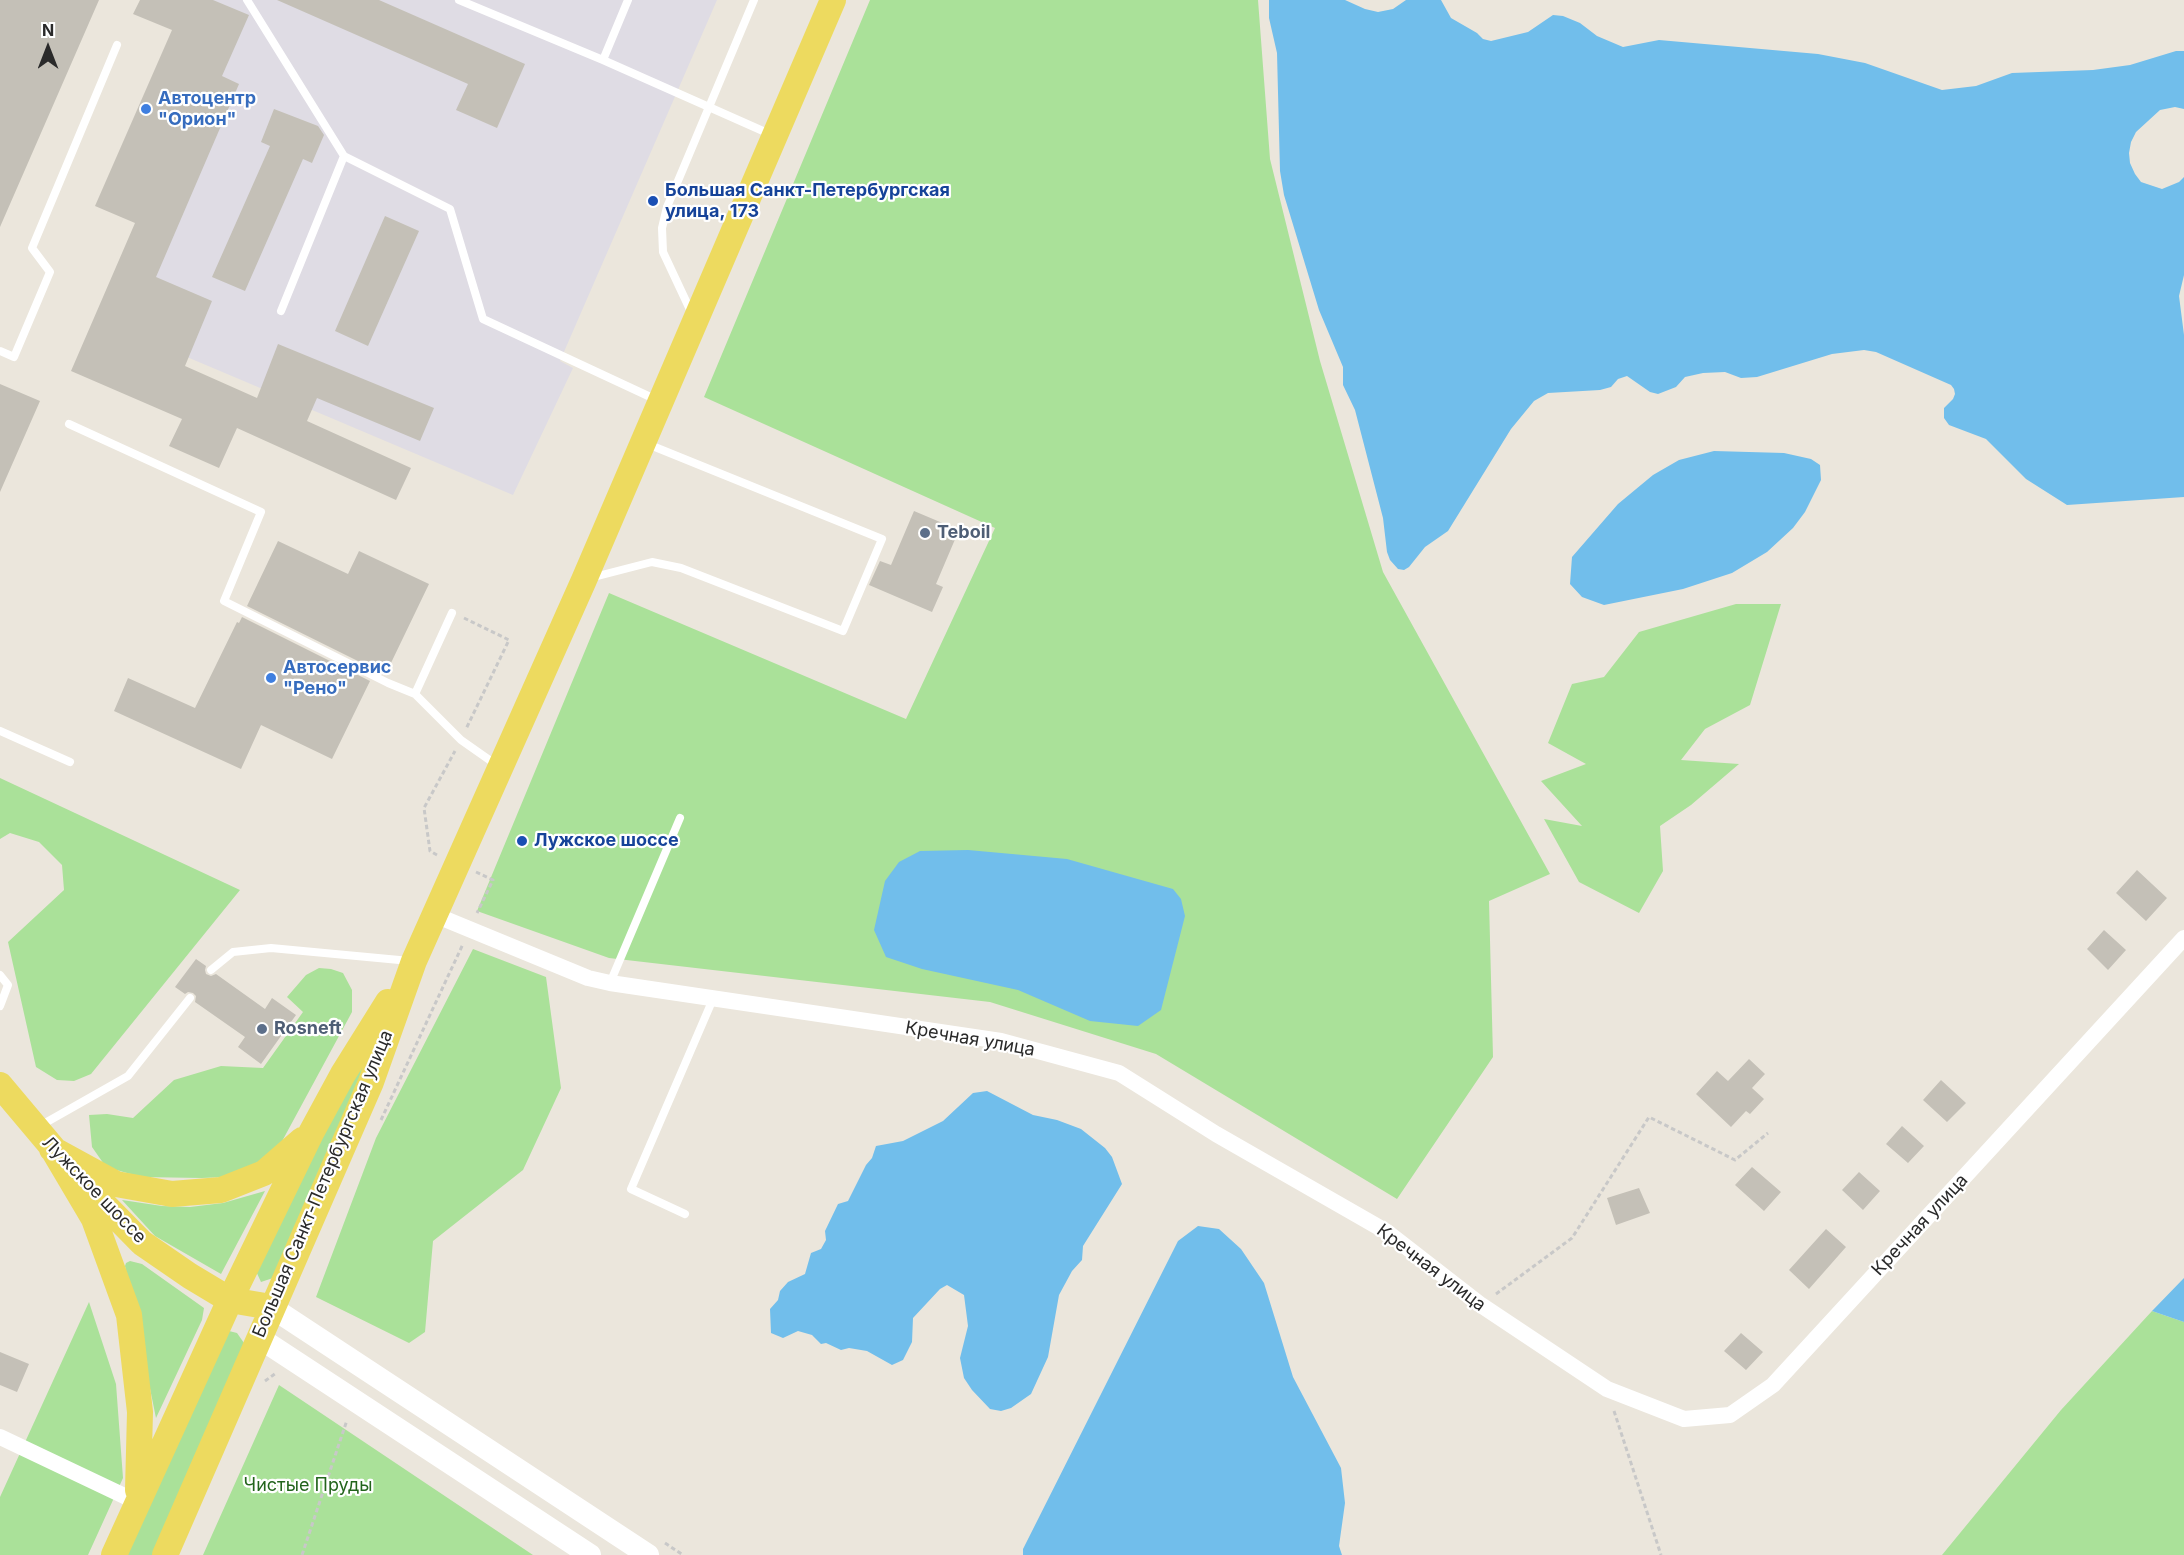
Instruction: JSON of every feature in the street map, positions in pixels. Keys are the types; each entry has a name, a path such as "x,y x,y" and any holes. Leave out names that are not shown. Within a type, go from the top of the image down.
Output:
{"main road":[{"path":"414,961 584,580 833,0"},
{"name":"Большая Санкт-Петербургская улица","path":"114,1555 230,1300 311,1133 343,1074 414,961"},
{"name":"Большая Санкт-Петербургская улица","path":"165,1555 271,1307 371,1082 414,961"},
{"name":"Лужское шоссе","path":"0,1085 52,1148 142,1243 230,1300 271,1307"},
{"path":"52,1148 116,1184 172,1194 221,1190 264,1173 311,1133"},
{"path":"52,1148 94,1219 129,1315 140,1412 137,1503"},
{"name":"Лужское шоссе","path":"230,1300 258,1337"},
{"path":"271,1307 648,1555"},
{"path":"258,1337 590,1555"}],"street":[{"name":"Кречная улица","path":"435,915 588,978 713,999 1001,1041 1119,1073 1216,1134 1387,1232 1480,1305 1607,1389 1684,1419 1730,1415 1773,1385 2184,938"},
{"path":"0,1437 137,1503"}],"lane":[{"path":"247,0 344,156 450,209 483,319 661,402"},
{"path":"459,0 603,60 775,136"},
{"path":"603,60 628,0"},
{"path":"696,322 663,252 662,228 667,207 754,0"},
{"path":"0,351 14,357 50,272 32,248 117,45"},
{"path":"281,311 344,156"},
{"path":"69,424 261,512 224,601 388,683 415,694 461,740 501,768"},
{"path":"584,580 652,562 681,568 843,631 882,539 643,442"},
{"path":"415,694 452,613"},
{"path":"0,731 70,762"},
{"path":"610,983 680,818"},
{"path":"211,970 233,952 271,948 414,961"},
{"path":"0,975 8,985 0,1006"},
{"path":"35,1128 128,1076 190,998"},
{"path":"685,1214 631,1189 713,999"}],"path":[{"path":"430,851 424,808 461,740 509,640 452,613"},
{"path":"379,1124 494,880"},
{"path":"1480,1305 1572,1239 1649,1117 1735,1160 1768,1133"},
{"path":"1607,1389 1661,1555"},
{"path":"302,1555 347,1420"}],"shaded area":[{"path":"142,0 717,0 560,361 573,368 513,495 109,324 229,37"}],"green space":[{"path":"870,0 1258,0 1270,159 1320,361 1383,572 1550,874 1489,901 1493,1057 1397,1199 1156,1054 990,1002 609,958 477,911 609,593 906,719 995,528 704,397"},
{"path":"1736,604 1781,604 1750,705 1705,729 1681,760 1739,764 1691,805 1660,826 1663,871 1639,913 1579,882 1544,819 1582,826 1541,781 1586,764 1548,743 1572,684 1604,677 1639,632"},
{"path":"0,778 240,890 91,1074 74,1081 57,1080 36,1067 8,942 64,890 62,865 39,842 10,833 0,839"},
{"path":"473,949 546,977 561,1088 523,1170 433,1241 425,1332 409,1343 316,1297 376,1138"},
{"path":"319,968 343,973 352,990 352,1012 280,1145 263,1160 223,1177 141,1177 106,1167 92,1147 89,1115 107,1114 133,1118 174,1080 221,1066 263,1068 303,1012 287,997 306,975"},
{"path":"371,1048 340,1131 273,1278 261,1282 255,1269 326,1125"},
{"path":"265,1191 221,1274 155,1236 122,1200 162,1206 190,1207 223,1203"},
{"path":"130,1261 142,1264 204,1308 202,1320 156,1418 125,1266"},
{"path":"89,1302 116,1384 123,1478 88,1555 0,1555 0,1497"},
{"path":"2152,1311 2184,1322 2184,1555 1942,1555 2061,1410"},
{"path":"225,1330 237,1333 244,1343 153,1555 125,1555"},
{"name":"Чистые Пруды","path":"279,1385 533,1555 203,1555"}],"water":[{"path":"1269,0 1345,0 1378,12 1393,9 1406,0 1441,0 1451,18 1483,39 1491,41 1528,32 1553,15 1563,16 1580,23 1597,36 1623,47 1659,40 1818,54 1865,63 1942,90 1976,86 2012,73 2093,70 2130,65 2176,51 2184,51 2184,109 2175,107 2160,110 2136,132 2129,153 2130,163 2141,182 2162,189 2179,182 2184,177 2184,275 2179,296 2184,335 2184,497 2067,505 2026,479 1986,439 1949,425 1944,418 1944,408 1955,394 1951,385 1876,352 1864,350 1832,354 1757,377 1741,378 1725,372 1703,373 1685,377 1676,387 1658,394 1650,392 1627,376 1618,379 1611,387 1600,390 1548,393 1534,401 1511,429 1448,531 1425,547 1409,567 1404,570 1398,569 1390,560 1387,552 1383,518 1355,410 1343,385 1343,367 1319,310 1284,195 1280,171 1277,53 1269,18"},
{"path":"1714,451 1784,453 1811,459 1820,465 1821,480 1805,512 1793,528 1767,552 1732,573 1683,589 1604,605 1582,597 1570,584 1572,557 1618,504 1653,475 1679,460"},
{"path":"968,850 1067,859 1173,889 1181,899 1185,916 1161,1010 1138,1026 1090,1021 1018,990 922,969 886,957 874,930 885,881 899,862 920,851"},
{"path":"987,1091 1033,1115 1057,1120 1081,1129 1105,1148 1112,1157 1122,1184 1083,1246 1082,1260 1072,1271 1059,1295 1048,1357 1031,1394 1011,1408 1001,1411 990,1409 972,1390 964,1378 960,1358 968,1326 964,1295 947,1285 940,1289 913,1318 912,1342 903,1360 892,1365 867,1351 849,1348 841,1350 826,1343 821,1344 812,1335 798,1331 783,1338 771,1333 770,1309 778,1300 780,1291 788,1282 805,1274 811,1253 821,1249 826,1240 825,1231 838,1204 848,1201 866,1165 872,1158 876,1146 903,1141 943,1121 973,1093"},
{"path":"1198,1226 1219,1229 1241,1249 1264,1283 1293,1377 1341,1468 1345,1503 1339,1546 1342,1555 1023,1555 1023,1549 1178,1241"},
{"path":"2184,1278 2184,1322 2152,1311"}],"building":[{"path":"0,0 99,0 0,227"},
{"path":"140,0 213,0 249,15 222,76 239,84 156,277 212,301 185,366 257,398 278,344 434,408 420,441 317,398 307,421 411,468 396,500 237,428 219,468 169,446 182,419 71,371 135,223 95,206 172,30 133,14"},
{"path":"277,0 379,0 525,64 497,128 456,110 468,84"},
{"path":"274,109 318,126 324,135 312,163 303,159 245,291 212,277 270,146 261,142"},
{"path":"385,216 419,231 368,346 335,331"},
{"path":"0,384 40,401 0,492"},
{"path":"914,511 959,530 936,584 943,587 932,612 869,585 880,561 891,565"},
{"path":"278,541 348,574 359,551 429,584 390,665 380,661 376,670 247,606"},
{"path":"242,617 370,681 332,759 261,725 241,769 114,711 128,678 195,708 237,622 239,623"},
{"path":"2137,870 2167,898 2146,921 2116,893"},
{"path":"2104,930 2126,950 2108,970 2087,949"},
{"path":"196,959 206,966 206,974 211,976 216,974 265,1009 272,998 296,1015 261,1064 238,1047 245,1037 195,1002 196,996 193,993 185,994 175,987"},
{"path":"1749,1059 1765,1074 1752,1088 1764,1099 1750,1114 1746,1111 1731,1127 1696,1094 1717,1071 1728,1081"},
{"path":"1941,1080 1966,1103 1947,1122 1923,1100"},
{"path":"1902,1126 1924,1146 1908,1163 1886,1144"},
{"path":"1752,1167 1781,1192 1764,1211 1735,1185"},
{"path":"1859,1172 1880,1191 1863,1210 1842,1190"},
{"path":"1639,1188 1650,1213 1616,1225 1607,1198"},
{"path":"1826,1229 1846,1247 1809,1289 1789,1270"},
{"path":"1741,1333 1763,1352 1746,1370 1724,1351"},
{"path":"0,1352 29,1364 17,1392 0,1385"}],"place":[{"name":"Автоцентр \"Орион\"","path":"146,109"},
{"name":"Большая Санкт-Петербургская улица, 173","path":"653,201"},
{"name":"Teboil","path":"925,533"},
{"name":"Автосервис \"Рено\"","path":"271,678"},
{"name":"Лужское шоссе","path":"522,841"},
{"name":"Rosneft","path":"262,1029"}]}
